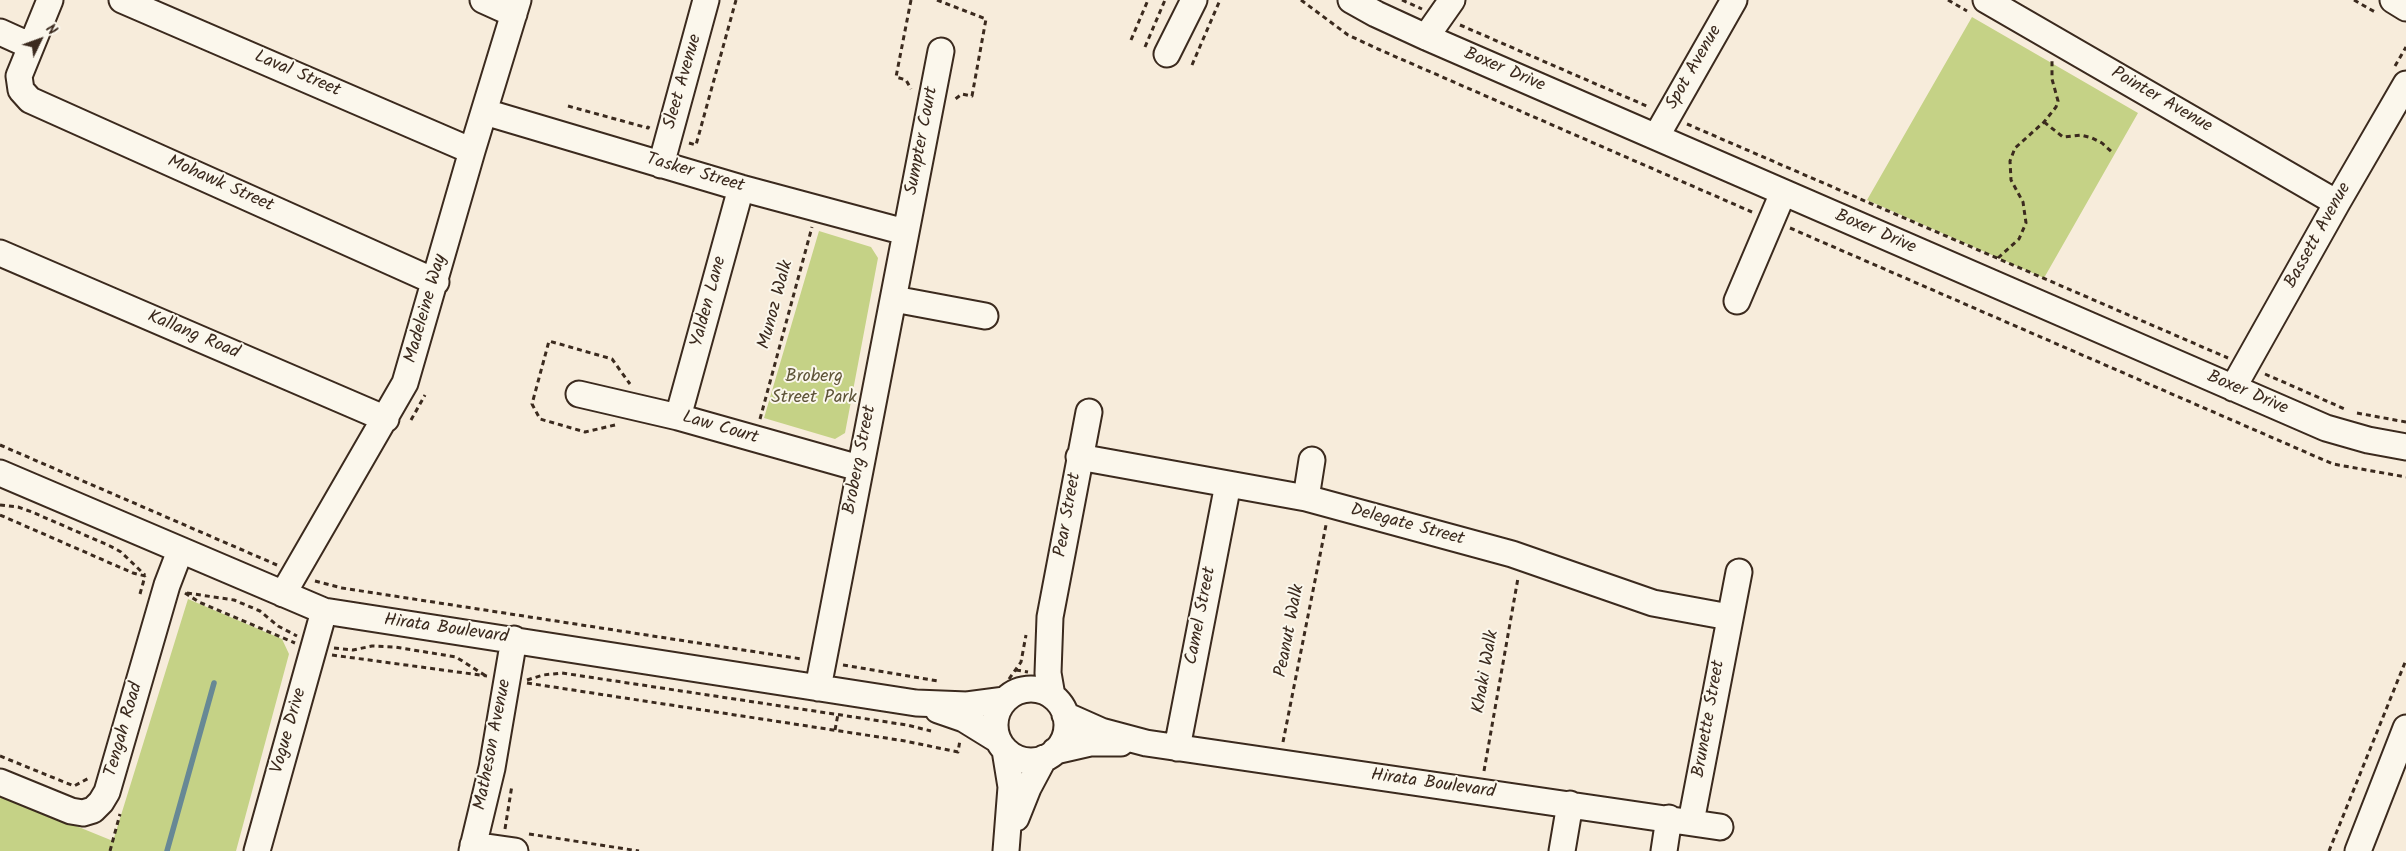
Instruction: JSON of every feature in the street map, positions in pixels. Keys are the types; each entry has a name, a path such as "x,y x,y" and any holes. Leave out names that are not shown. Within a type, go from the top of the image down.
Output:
{"street":[{"path":"0,32 31,46 50,0"},
{"name":"Laval Street","path":"122,0 472,151"},
{"path":"483,0 516,7"},
{"name":"Sleet Avenue","path":"661,165 706,0"},
{"path":"1156,50 1194,0"},
{"name":"Boxer Drive","path":"1351,0 1426,37 2326,428 2368,440 2406,447"},
{"name":"Spot Avenue","path":"1656,137 1734,0"},
{"name":"Pointer Avenue","path":"1986,0 2337,203"},
{"path":"2393,0 2406,8"},
{"name":"Madeleine Way","path":"282,594 400,395 408,375 472,151 516,7"},
{"path":"1426,37 1446,8"},
{"name":"Mohawk Street","path":"31,46 18,76 21,90 30,100 436,282"},
{"name":"Sumpter Court","path":"905,232 941,51"},
{"name":"Bassett Avenue","path":"2233,388 2406,84"},
{"name":"Tasker Street","path":"485,112 740,188 905,232"},
{"name":"Yalden Lane","path":"678,417 740,188"},
{"path":"1737,301 1783,193"},
{"name":"Broberg Street","path":"818,688 833,659 860,468 894,300 905,232"},
{"name":"Kallang Road","path":"0,253 386,419"},
{"path":"894,300 985,316"},
{"name":"Law Court","path":"579,394 678,417 860,468"},
{"name":"Pear Street","path":"1012,690 1034,653 1039,622 1089,412"},
{"name":"Delegate Street","path":"1079,457 1306,498 1521,557 1653,603 1729,616"},
{"path":"1306,498 1312,460"},
{"name":"Hirata Boulevard","path":"0,473 324,611 514,639 916,703 966,705 1012,690"},
{"name":"Camel Street","path":"1177,748 1228,484"},
{"name":"Tengah Road","path":"0,782 71,811 83,813 93,810 102,802 107,792 167,585 180,551"},
{"name":"Brunette Street","path":"1664,851 1680,820 1739,572"},
{"name":"Vogue Drive","path":"257,851 324,611"},
{"name":"Pear Street","path":"1039,622 1048,673 1059,705"},
{"name":"Matheson Avenue","path":"472,848 492,768 514,639"},
{"path":"1012,690 1042,691 1059,705 1067,726 1065,737 1049,754 1028,788 1008,843 1012,786 995,728 996,716 1012,690"},
{"name":"Hirata Boulevard","path":"916,703 963,730 1001,745"},
{"name":"Hirata Boulevard","path":"1059,705 1101,731 1146,743 1720,827"},
{"path":"2358,851 2396,784 2406,728"},
{"name":"Hirata Boulevard","path":"1049,754 1090,743 1146,743"},
{"path":"1001,745 1015,757 1026,761 1049,754"},
{"path":"1562,851 1570,804"},
{"path":"472,848 515,837"}],"path":[{"path":"911,0 896,77 906,80 913,91"},
{"path":"937,0 986,19 972,96 962,94 951,102"},
{"path":"1131,40 1148,0"},
{"path":"1156,50 1165,0"},
{"path":"1192,65 1220,0"},
{"path":"1301,0 1348,35 1378,50 2334,464 2406,478"},
{"path":"1402,0 1446,8 1668,115 2351,412 2406,422"},
{"path":"1998,258 2019,239 2026,224 2023,202 2009,173 2012,153 2056,108 2058,101 2052,78 2052,60"},
{"path":"568,106 648,128 651,120"},
{"path":"2044,122 2063,137 2081,135 2092,138 2102,143 2113,153"},
{"name":"Munoz Walk","path":"760,420 812,226"},
{"path":"0,446 294,573 326,585 833,659 842,665 944,682"},
{"path":"0,505 32,512 110,546 120,552 145,576"},
{"name":"Peanut Walk","path":"1278,762 1330,505"},
{"path":"0,516 133,573 145,576"},
{"name":"Khaki Walk","path":"1480,792 1521,557"},
{"path":"138,603 145,576"},
{"path":"313,647 286,631 260,611 234,600 186,593 199,602 313,647 486,676 456,657 395,647 372,646 346,650 313,647"},
{"path":"1012,690 1013,676 1039,622"},
{"path":"2330,851 2406,660"},
{"path":"933,732 907,726 562,673 543,675 522,682 905,741 958,752 963,730"},
{"path":"0,756 74,786 88,780 90,774"},
{"path":"515,837 639,851"}],"green space":[{"path":"1972,17 2138,113 2044,278 1867,200"},
{"name":"Broberg Street Park","path":"819,231 871,247 878,258 845,433 835,439 764,418"},
{"path":"188,599 282,639 289,654 236,851 0,851 0,795 113,841"}],"waterway":[{"path":"167,851 214,683"}]}
